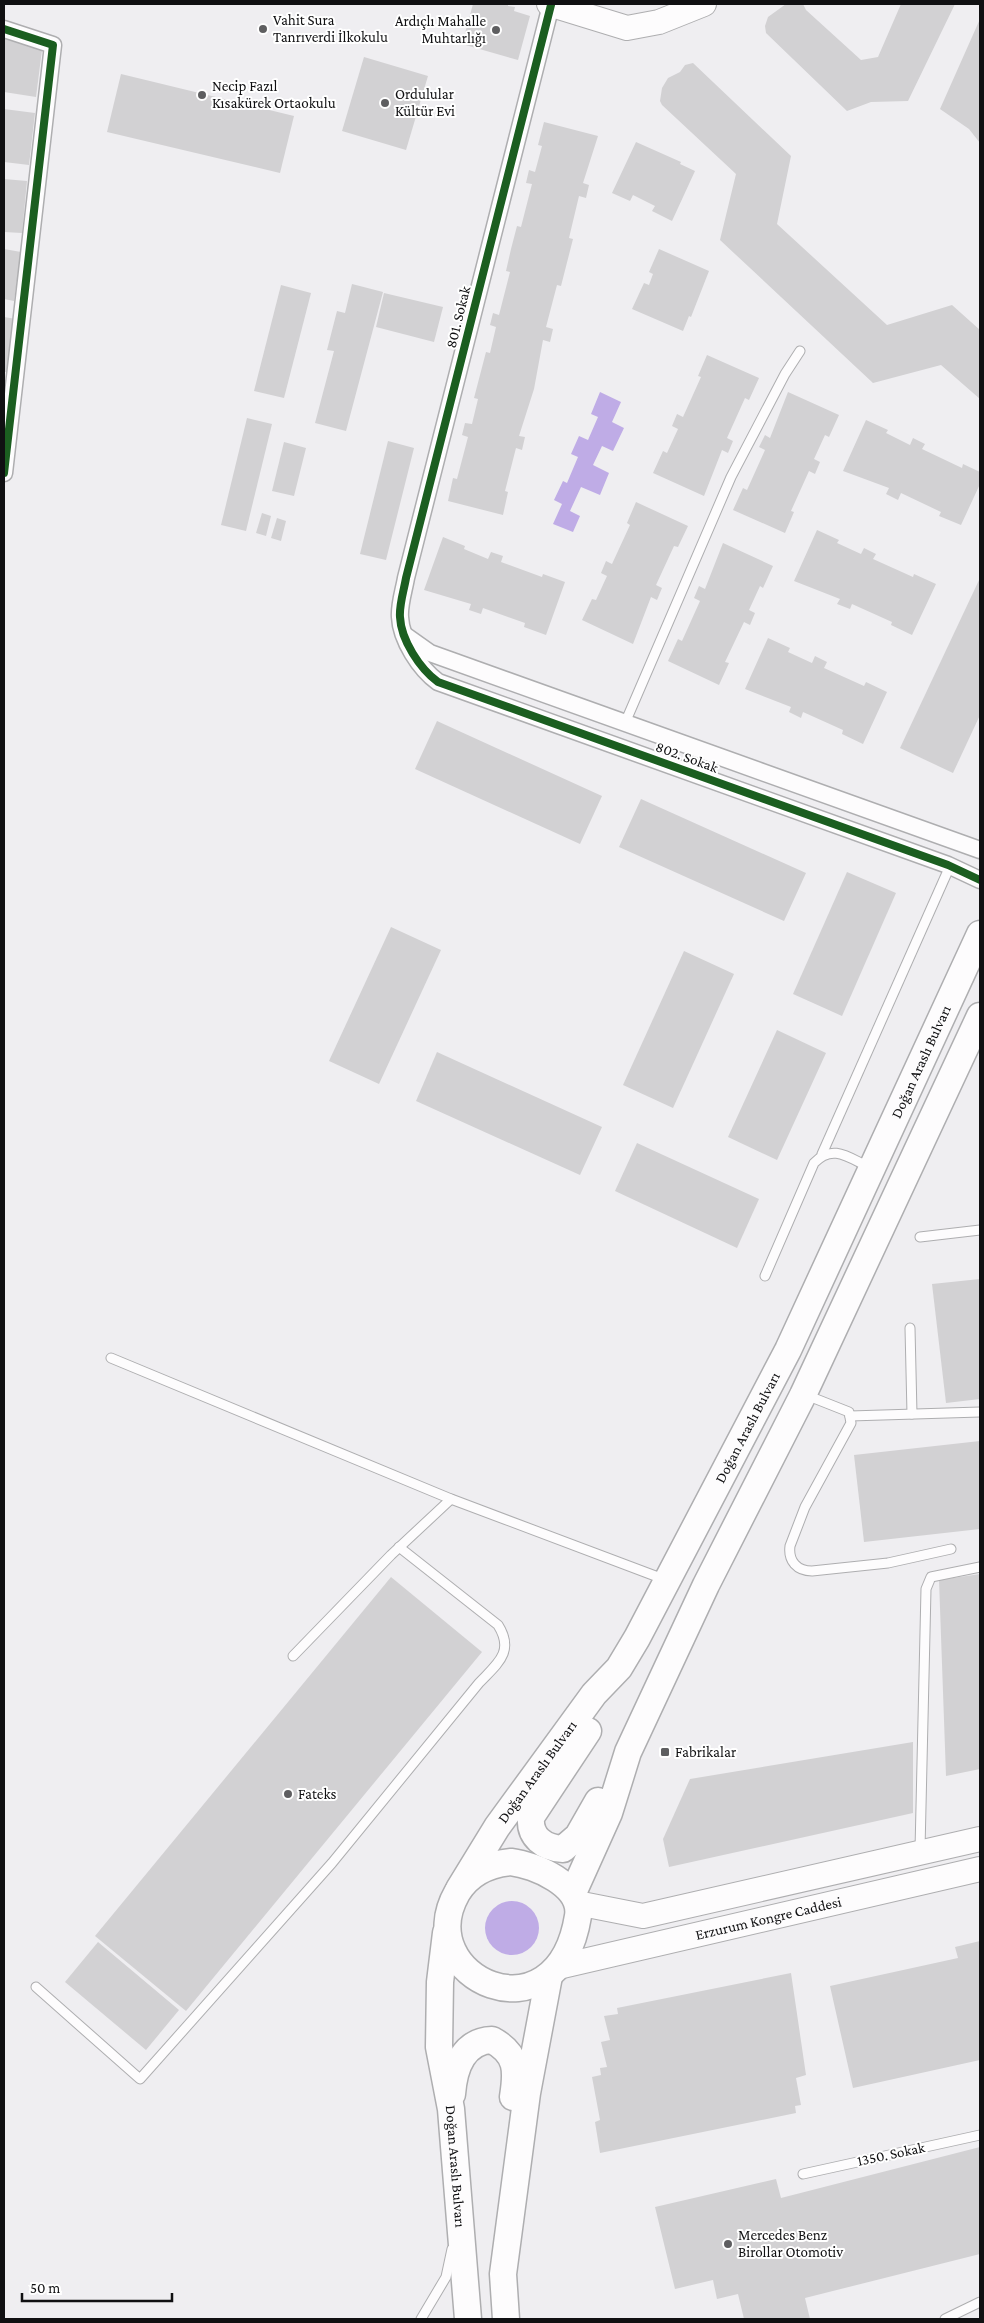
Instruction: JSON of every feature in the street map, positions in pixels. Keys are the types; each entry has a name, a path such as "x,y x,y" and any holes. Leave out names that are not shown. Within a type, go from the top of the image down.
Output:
{"main road":[{"path":"550,4 576,8 627,28 658,22 704,4"},
{"name":"Doğan Araslı Bulvarı","path":"459,1889 497,1827 594,1694 619,1668 637,1638 788,1350 980,934"},
{"path":"619,1668 609,1696 531,1817 530,1827 534,1837 553,1849 563,1849 578,1836 628,1752 706,1585 803,1394 980,1016"},
{"path":"504,2274 527,2093 554,1971 570,1946 578,1912 575,1898 609,1813 628,1752"},
{"name":"Erzurum Kongre Caddesi","path":"575,1898 643,1916 980,1839"},
{"path":"554,1971 521,1988 501,1988 488,1984 472,1974 459,1961 449,1938 448,1925 453,1900 467,1880 482,1870 499,1863 511,1862 534,1867 575,1898"},
{"name":"Erzurum Kongre Caddesi","path":"554,1971 980,1870"},
{"name":"Doğan Araslı Bulvarı","path":"448,1925 440,1982 439,2048 451,2108 468,2319"},
{"path":"451,2108 456,2071 462,2054 473,2045 485,2040 492,2040 504,2046 513,2058 516,2070 502,2167 498,2220 504,2274 506,2319"}],"street":[{"name":"801. Sokak","path":"406,636 400,617 406,578 550,4"},
{"path":"4,29 53,45 5,451 4,473"},
{"name":"802. Sokak","path":"406,636 430,653 980,850"},
{"name":"802. Sokak","path":"406,636 413,655 426,673 438,682 950,866 980,880"}],"lane":[{"path":"625,723 731,478 785,374 800,352"},
{"path":"765,1276 814,1163 822,1154 950,866"},
{"path":"822,1154 831,1152 844,1155 871,1168"},
{"path":"920,1237 980,1230"},
{"path":"910,1328 912,1414"},
{"path":"112,1358 451,1499 666,1580"},
{"path":"803,1394 850,1412 850,1423 802,1515 790,1546 789,1553 794,1564 805,1571 812,1571 888,1562 951,1549"},
{"path":"850,1416 980,1412"},
{"path":"293,1656 399,1547 451,1499"},
{"path":"36,1987 140,2079 332,1863 479,1683 504,1657 505,1640 498,1625 399,1547"},
{"path":"920,1853 926,1589 931,1577 980,1567"},
{"name":"1350. Sokak","path":"803,2174 980,2135"},
{"path":"421,2319 446,2277 460,2214"},
{"path":"945,2319 980,2302"}],"shaded area":[{"path":"600,392 621,402 612,422 624,428 613,451 602,446 593,465 609,473 600,495 581,487 570,511 580,516 573,532 553,524 562,504 554,500 563,481 567,483 578,457 571,454 579,436 588,440 598,417 591,414"},
{"path":"507,1901 517,1901 527,1905 535,1913 539,1928 535,1943 527,1951 517,1955 507,1955 497,1951 489,1943 485,1933 485,1923 489,1913 497,1905"}],"building":[{"name":"Ardıçlı Mahalle Muhtarlığı","path":"473,4 508,4 508,6 515,7 514,11 530,16 518,60 462,44"},
{"path":"786,4 803,4 806,10 861,60 878,57 901,4 955,4 908,101 871,102 847,111 766,33 765,26 768,17"},
{"path":"980,19 980,143 969,129 940,109"},
{"path":"4,37 43,42 36,97 4,92"},
{"name":"Ordulular Kültür Evi","path":"364,57 428,76 406,150 342,131"},
{"path":"693,63 791,156 777,224 887,325 952,305 980,330 980,399 941,365 873,383 720,240 736,174 660,101 662,88 668,78 680,72 685,65"},
{"path":"121,74 294,116 280,173 107,132"},
{"path":"4,109 35,113 29,165 4,162"},
{"path":"544,122 598,136 583,183 589,185 586,198 579,196 569,238 573,239 561,286 557,285 546,327 553,329 550,342 543,340 534,389 519,436 525,437 522,450 516,448 505,491 508,492 503,515 448,501 453,478 457,479 468,437 462,435 465,423 472,424 478,399 474,398 486,352 490,353 496,327 490,325 493,313 499,315 510,272 506,271 511,249 517,226 521,227 532,184 526,183 529,170 535,172 542,146 538,145"},
{"path":"636,142 681,162 680,164 695,171 672,221 652,211 655,206 633,195 630,201 612,193"},
{"path":"4,179 27,181 22,233 4,232"},
{"path":"4,249 21,252 14,301 4,299"},
{"path":"659,249 709,271 691,317 689,316 683,331 632,309 644,283 649,285 653,274 649,272"},
{"path":"352,284 383,292 346,431 315,423 334,351 327,350 337,311 345,313"},
{"path":"281,285 311,293 284,398 254,391"},
{"path":"384,293 443,307 434,342 376,327"},
{"path":"4,317 16,319 10,372 4,372"},
{"path":"707,355 759,378 749,400 745,398 727,438 733,441 728,453 722,450 704,496 653,473 663,451 667,453 678,429 672,426 677,414 683,417 701,377 698,376"},
{"path":"788,392 839,415 829,437 825,435 814,459 820,462 815,474 809,471 791,511 794,512 785,533 733,510 743,488 747,490 765,450 759,447 765,435 770,438"},
{"path":"247,418 272,424 246,531 221,525"},
{"path":"866,420 888,430 886,433 910,445 913,438 925,444 922,449 962,468 963,464 980,472 980,484 961,525 939,516 941,512 901,493 898,500 886,494 889,488 843,471"},
{"path":"388,441 414,448 386,560 360,554"},
{"path":"284,442 306,448 294,496 272,491"},
{"path":"636,502 688,526 678,547 674,546 656,585 662,588 657,600 651,597 633,644 582,620 592,599 596,600 607,576 601,573 606,561 612,564 630,525 627,523"},
{"path":"262,513 271,516 266,536 256,533"},
{"path":"277,518 286,521 281,541 271,538"},
{"path":"817,530 839,540 837,543 861,554 864,548 876,554 873,559 913,577 914,574 936,584 912,635 891,625 892,622 852,604 850,609 837,604 840,599 794,581"},
{"path":"443,537 465,546 464,549 488,559 491,552 503,556 501,562 542,577 543,574 565,582 546,635 524,627 525,623 483,608 481,614 469,610 471,604 424,590"},
{"path":"723,543 773,566 763,588 760,586 749,610 755,613 750,625 744,622 725,662 729,663 719,685 668,661 678,639 682,641 700,601 694,598 699,586 705,589"},
{"path":"980,578 980,715 953,773 900,748"},
{"path":"768,638 790,648 788,652 812,663 815,656 827,662 824,668 864,686 866,682 887,692 863,744 842,734 843,730 803,712 801,718 789,712 791,707 745,689"},
{"path":"437,721 602,796 580,844 415,769"},
{"path":"641,799 806,873 784,921 619,847"},
{"path":"847,872 896,893 842,1016 793,994"},
{"path":"391,927 441,950 379,1084 329,1061"},
{"path":"684,951 734,974 673,1108 623,1085"},
{"path":"777,1030 826,1053 777,1160 728,1137"},
{"path":"437,1052 602,1127 580,1175 416,1101"},
{"path":"637,1143 759,1199 737,1248 615,1191"},
{"path":"980,1279 980,1399 946,1403 932,1284"},
{"path":"980,1441 980,1529 864,1542 854,1455"},
{"path":"980,1574 980,1769 946,1776 939,1580"},
{"name":"Fateks","path":"391,1577 482,1652 186,2011 95,1936"},
{"path":"913,1742 913,1813 669,1867 663,1839 690,1779"},
{"path":"980,1941 980,2060 853,2088 830,1986 958,1958 955,1947"},
{"path":"98,1942 179,2010 146,2050 65,1982"},
{"path":"791,1973 806,2075 796,2078 801,2105 795,2106 796,2113 600,2153 595,2122 600,2120 592,2077 601,2075 600,2068 607,2067 601,2042 610,2040 604,2016 618,2014 617,2008"},
{"path":"980,2147 980,2254 805,2298 810,2319 744,2319 738,2294 717,2299 713,2280 675,2289 655,2207 776,2179 781,2198"}],"cycle path":[{"path":"551,5 406,578 400,617 401,626 408,644 418,662 438,682 948,865 980,880"},
{"path":"4,29 53,45 4,473"}],"place":[{"name":"Vahit Sura Tanrıverdi İlkokulu","path":"263,29"},
{"name":"Ardıçlı Mahalle Muhtarlığı","path":"496,30"},
{"name":"Necip Fazıl Kısakürek Ortaokulu","path":"202,95"},
{"name":"Ordulular Kültür Evi","path":"385,103"},
{"name":"Fabrikalar","path":"665,1752"},
{"name":"Fateks","path":"288,1794"},
{"name":"Mercedes Benz Birollar Otomotiv","path":"728,2244"}]}
